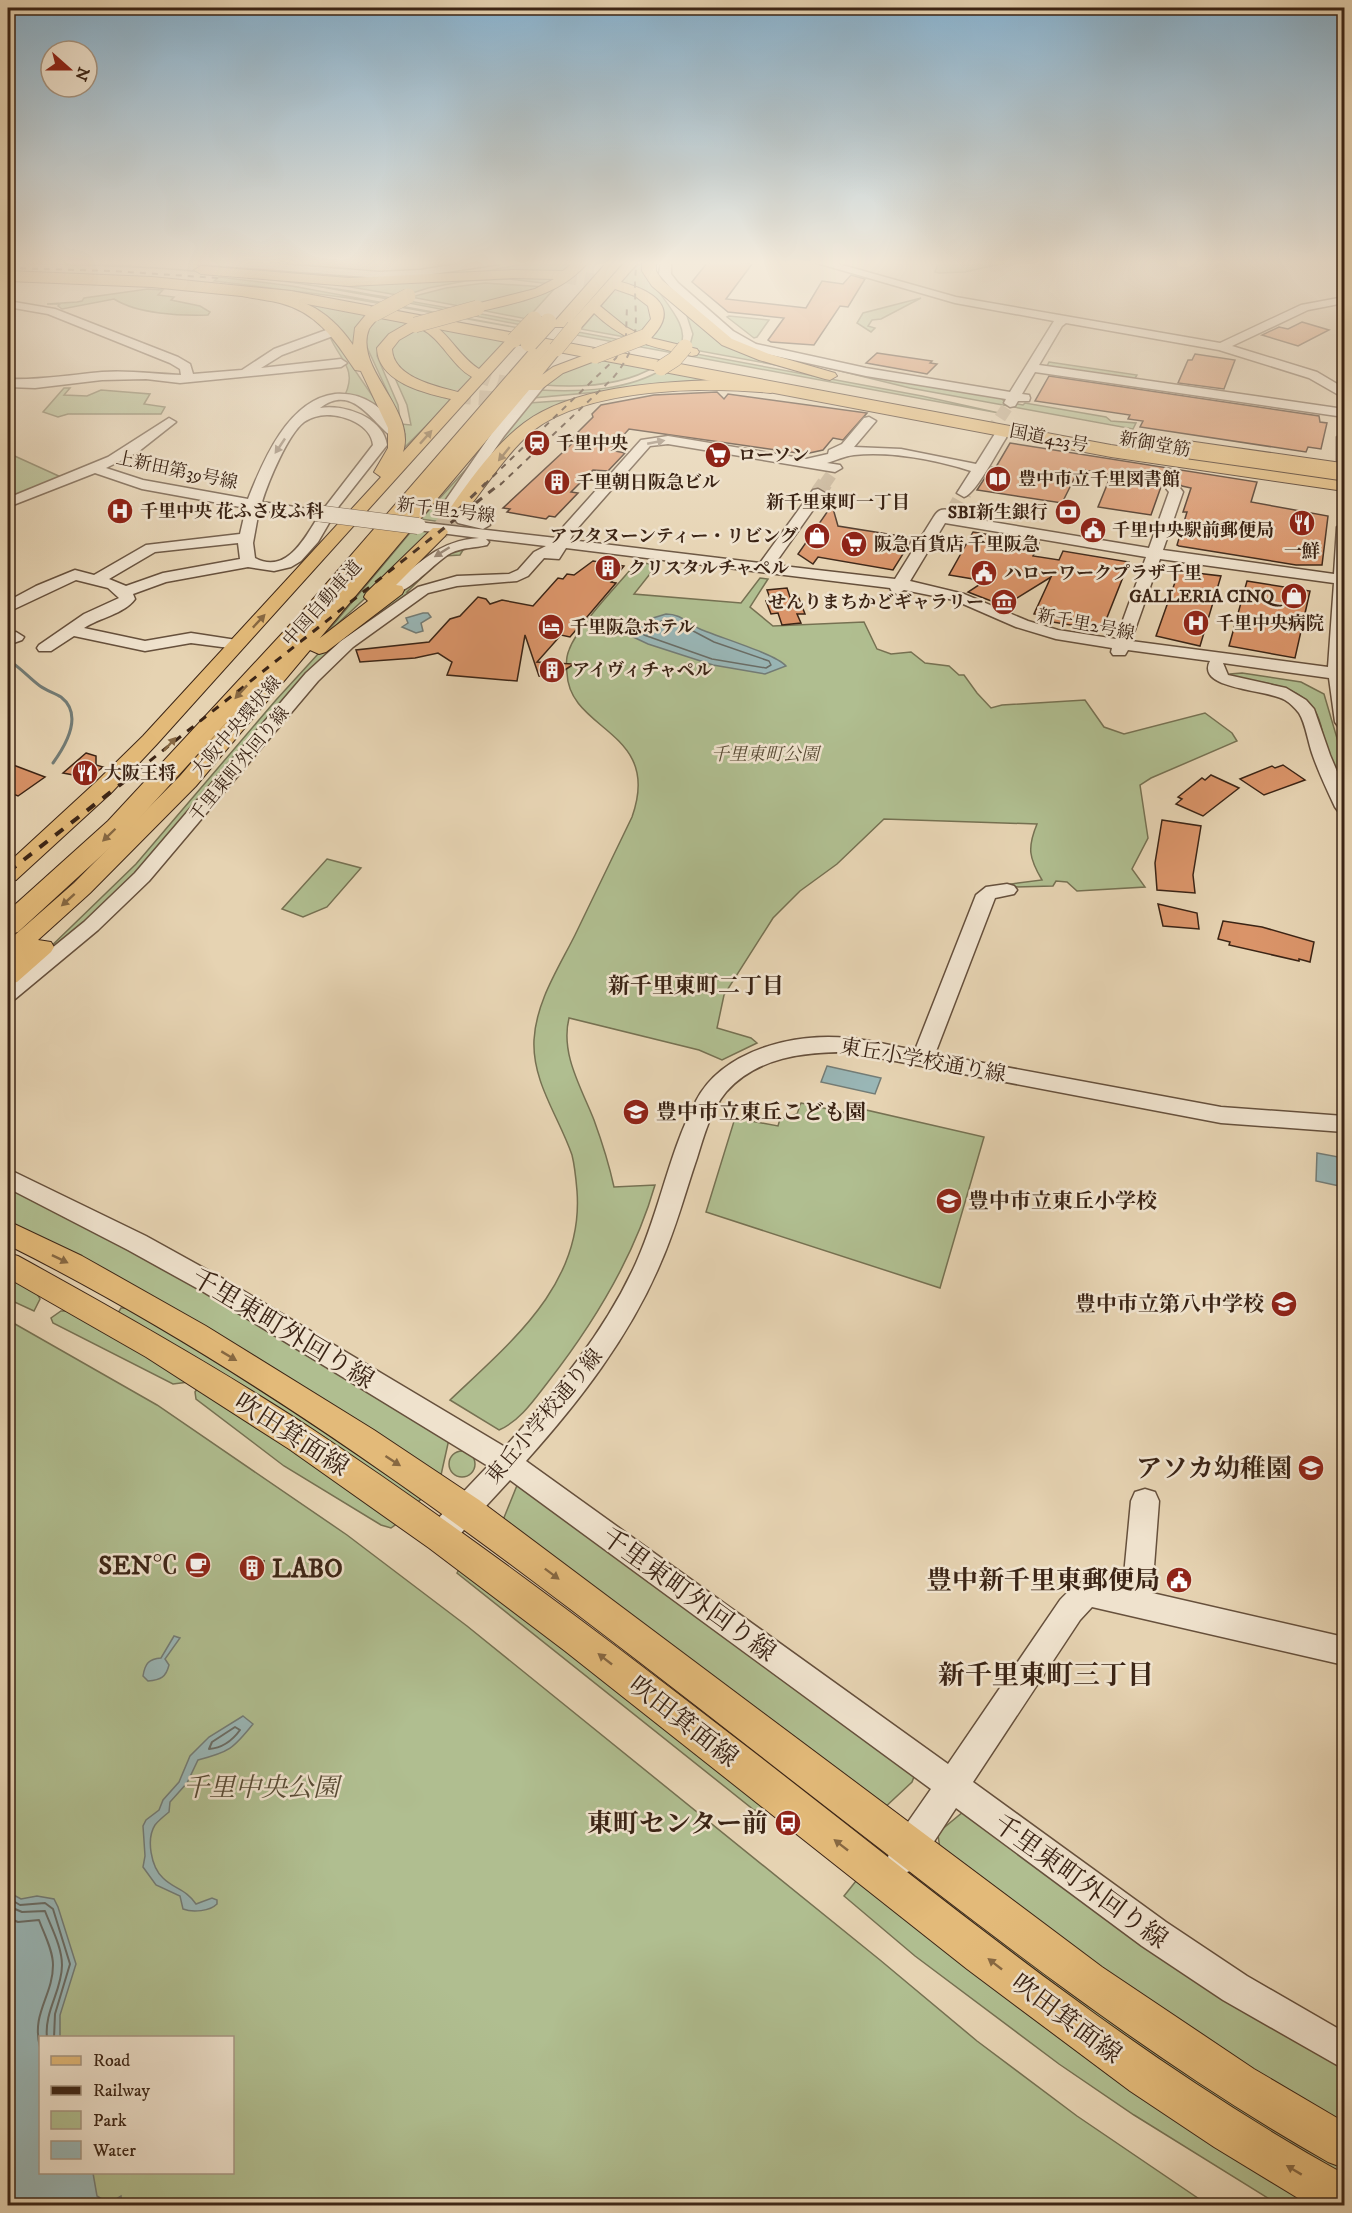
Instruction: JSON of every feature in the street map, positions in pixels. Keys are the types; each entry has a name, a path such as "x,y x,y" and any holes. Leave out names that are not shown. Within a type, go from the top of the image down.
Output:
{"highway":[{"name":"中国自動車道","path":"8,902 87,830 153,764 517,364"},
{"name":"中国自動車道","path":"8,926 117,827 248,685 398,517 520,364"},
{"name":"国道423号","path":"656,364 1134,454 1344,485"},
{"name":"新御堂筋","path":"704,364 1102,438 1344,472"},
{"name":"新御堂筋","path":"712,364 1102,438"},
{"name":"国道423号","path":"779,364 909,392 1020,403"},
{"path":"909,392 1102,438"},
{"path":"915,412 1102,438"},
{"name":"新御堂筋","path":"1187,449 1344,478"},
{"path":"1187,449 1344,464"}],"main road":[{"path":"350,364 374,385"},
{"path":"367,364 374,385 400,429"},
{"path":"302,574 314,551 391,459 397,445 404,406 385,364"},
{"path":"388,364 412,383 456,396"},
{"path":"462,364 476,374"},
{"name":"大阪中央環状線","path":"8,875 119,771 302,574 515,364"},
{"name":"大阪中央環状線","path":"8,954 82,888 189,781 481,437 524,364"},
{"path":"481,437 558,370 573,364"},
{"path":"543,383 567,389 619,383 667,364"},
{"path":"789,364 830,376"},
{"path":"530,401 717,385 761,387 809,393"},
{"path":"461,514 512,444 534,423 549,414 628,392"},
{"path":"318,521 331,519 386,449"},
{"path":"256,704 329,640 440,532"},
{"path":"329,640 395,590"},
{"path":"8,976 63,929 122,873 190,794 212,754"},
{"path":"8,858 80,799 119,771"},
{"name":"吹田箕面線","path":"8,1232 85,1271 318,1412 453,1522 539,1607 1068,2020 1168,2092 1344,2199"},
{"name":"吹田箕面線","path":"8,1263 216,1384 357,1476 453,1522 597,1608 1135,2017 1258,2096 1344,2146"}],"street":[{"path":"181,364 186,367 188,378"},
{"path":"245,373 259,364"},
{"path":"8,383 35,384 70,378 133,375 188,378 245,373 281,364"},
{"path":"124,592 163,578 249,562 265,567 292,562 305,550 318,521 376,452 381,442 372,428 345,413 338,406 336,364"},
{"path":"833,364 1020,403 1039,364"},
{"path":"1278,364 1313,375 1344,394"},
{"path":"1036,368 1344,413"},
{"path":"461,514 452,509 455,494 499,433 543,383"},
{"path":"249,562 246,556 247,538 261,479 273,457 318,402 339,398 355,399 366,403 400,429"},
{"path":"303,418 323,411 345,413"},
{"path":"780,458 813,458 835,452 847,447 871,417 881,418 862,444 862,448"},
{"path":"9,501 94,468 144,443 168,422"},
{"path":"960,493 996,434"},
{"path":"1344,437 1344,478"},
{"name":"千里東町外回り線","path":"8,994 91,926 142,876 333,655 423,590 457,580 516,583 531,579 553,558 569,530 646,443 668,440 780,458"},
{"path":"862,448 894,460"},
{"path":"834,463 862,448 974,470"},
{"path":"780,458 834,463 859,456 974,470"},
{"name":"上新田第39号線","path":"94,468 132,483 254,505"},
{"path":"1120,648 1176,492 1172,487"},
{"path":"763,569 818,493"},
{"name":"新千里2号線","path":"254,505 318,521 418,526 763,569 783,575 905,588 955,603 1038,637 1320,670 1341,676"},
{"name":"新千里2号線","path":"461,514 475,524 545,534 555,537 561,544"},
{"path":"905,588 946,517 1049,538 1343,582"},
{"path":"1344,527 1343,582 1336,661 1341,676 1344,722"},
{"path":"97,580 151,548 247,538"},
{"name":"新千里2号線","path":"395,590 438,553 454,545 478,542 524,545 561,544"},
{"path":"8,607 70,576 79,574 113,585 124,592 127,599 123,603 100,612 45,648"},
{"path":"70,630 145,646 191,638 237,644"},
{"name":"新千里2号線","path":"1120,648 1216,664 1320,677 1341,676"},
{"path":"1216,664 1218,675 1222,679 1275,690 1295,699 1304,707 1329,775 1344,807"},
{"path":"923,1058 985,898 991,892 1007,890"},
{"name":"東丘小学校通り線","path":"453,1522 567,1395 618,1323 652,1255 702,1112 711,1095 739,1070 766,1055 807,1045 857,1046 1221,1115 1344,1124"},
{"name":"千里東町外回り線","path":"8,1178 129,1239 211,1284 507,1463 1163,1940 1235,1988 1344,2050"},
{"path":"1136,1602 1145,1501"},
{"path":"889,1881 951,1786 1082,1596 1089,1592 1344,1650"}],"green space":[{"path":"345,364 351,364 382,410 345,395 349,378"},
{"path":"375,364 381,364 398,405 400,419"},
{"path":"396,364 458,364 474,376 458,394 411,378"},
{"path":"469,364 485,364 479,371"},
{"path":"582,364 656,366 616,382 587,386 543,385 558,375"},
{"path":"735,364 751,364 922,396 999,413"},
{"path":"772,364 785,364 792,368"},
{"path":"813,364 1001,398 1005,402 1023,405 1025,403 1106,417 1111,421 1136,423 1133,429 910,388"},
{"path":"1064,364 1137,375 1134,380 1047,366"},
{"path":"665,368 742,383 674,385 532,398 539,390 571,391 620,386 651,376"},
{"path":"395,378 454,398 403,449 401,424 411,425 407,405"},
{"path":"64,388 70,388 64,395 87,396 101,390 150,394 144,404 165,407 161,414 68,414 58,417 43,412"},
{"path":"585,399 552,411 458,498 529,403"},
{"path":"8,453 61,477 18,495 8,494"},
{"path":"476,458 458,521 455,524 421,519"},
{"path":"414,528 435,531 322,638"},
{"path":"466,545 460,555 444,556 407,592 412,593 359,629 173,836 81,928 40,957 136,864 318,654 442,554"},
{"name":"千里東町公園","path":"637,562 657,565 634,594 741,603 760,578 768,579 750,607 773,626 864,622 877,649 891,654 911,652 925,663 949,666 959,675 964,675 991,708 1002,705 1085,700 1104,727 1124,734 1205,713 1232,733 1237,741 1151,778 1140,785 1148,838 1132,869 1145,887 1077,891 1067,882 1056,881 1053,886 1013,887 1011,884 1042,880 1031,853 1037,824 884,819 837,864 800,891 773,918 724,995 717,1028 751,1038 757,1043 722,1060 699,1050 569,1018 567,1045 570,1058 600,1137 614,1187 655,1185 636,1238 597,1313 532,1403 514,1421 499,1430 450,1400 497,1356 539,1309 556,1283 569,1255 576,1224 575,1168 567,1141 547,1099 537,1070 534,1040 536,1026 543,999 632,817 638,788 635,766 626,749 582,708 572,693 566,664 569,650 581,629"},
{"path":"1242,673 1301,682 1324,694 1344,762 1344,790 1325,742 1319,718 1308,702 1288,689 1230,678 1230,674"},
{"path":"327,859 361,868 327,907 303,917 282,909"},
{"path":"801,1103 864,1117 866,1110 984,1137 940,1288 706,1212 735,1118 778,1126 780,1119 797,1114"},
{"path":"8,1186 94,1228 205,1289 449,1439 441,1475 58,1248 8,1222"},
{"path":"8,1276 36,1292 40,1299 34,1311 8,1299"},
{"path":"121,1308 128,1308 268,1393 423,1497 417,1503 118,1313"},
{"path":"61,1311 75,1311 189,1382 173,1384 53,1323 51,1318"},
{"name":"千里中央公園","path":"8,1320 157,1405 347,1535 467,1626 977,2041 1077,2116 1208,2205 8,2205"},
{"path":"199,1386 398,1523 391,1528 381,1525 284,1466 196,1399 195,1392"},
{"path":"462,1451 471,1455 475,1464 471,1473 462,1477 453,1473 449,1464 453,1455"},
{"path":"518,1483 915,1774 912,1782 882,1810 501,1525"},
{"path":"461,1566 770,1809 763,1812 754,1810 457,1573"},
{"path":"963,1812 1344,2067 1344,2130 1229,2062 940,1849 938,1835 940,1831"},
{"path":"860,1876 1317,2205 1279,2205 1134,2115 1059,2064 915,1956 844,1896"},
{"path":"923,1878 1299,2138 1344,2164 1344,2181 1296,2154 1144,2057 919,1882"}],"water":[{"path":"428,613 431,617 421,623 423,631 416,633 402,627 408,623 406,618"},
{"path":"666,614 684,619 700,629 771,656 786,666 765,674 713,665 648,644 629,635 653,618"},
{"path":"827,1066 881,1078 875,1094 821,1082"},
{"path":"1317,1153 1344,1158 1344,1187 1316,1181"},
{"path":"174,1636 180,1638 165,1659 169,1665 166,1672 160,1679 148,1681 143,1676 146,1665 153,1659 161,1658"},
{"path":"243,1716 253,1724 230,1748 217,1755 198,1760 187,1783 170,1802 169,1812 152,1831 151,1853 155,1867 163,1878 188,1895 196,1904 212,1898 217,1900 217,1904 201,1911 183,1909 180,1896 156,1885 143,1867 145,1856 143,1826 146,1820 159,1810 163,1800 179,1782 190,1756 209,1737"},
{"path":"8,1892 21,1899 37,1896 54,1899 76,1964 60,2015 60,2036 39,2036 39,2174 93,2174 97,2196 105,2201 111,2199 113,2201 121,2196 122,2205 8,2205"}],"building":[{"path":"873,364 937,364 927,374"},
{"path":"1186,364 1233,364 1224,389 1178,383"},
{"path":"1049,376 1319,416 1320,422 1327,423 1321,449 1308,447 1306,452 1140,427 1143,421 1128,419 1130,415 1035,401"},
{"path":"717,392 724,399 728,394 867,413 843,440 833,438 823,450 805,454 629,429 610,450 625,453 608,471 593,470 571,492 578,493 555,517 549,516 546,519 507,512 510,509 503,508 577,439 572,438 593,417 592,414 601,405 654,395"},
{"path":"1010,443 1257,482 1251,502 1328,516 1322,565 1296,565 1177,545 1187,512 1183,512 1191,488 1177,482 1162,484 1151,515 1098,507 1111,475 1079,469 1062,503 977,490 992,467 996,467"},
{"name":"阪急百貨店 千里阪急","path":"832,505 838,526 913,538 893,570 818,557 813,564 798,554"},
{"path":"973,532 1039,543 1033,556 1059,560 1063,551 1129,562 1104,625 1090,628 1046,621 1048,616 1034,614 1051,577 1004,606 968,592 985,581 949,575"},
{"name":"千里阪急ホテル","path":"593,561 624,566 611,582 616,583 570,637 561,635 537,662 574,664 554,677 539,676 525,635 517,681 447,675 452,662 438,653 415,658 360,662 356,650 429,642 450,619 460,616 478,597 486,599 490,604 502,600 533,606 558,578 563,579 567,574 574,575"},
{"path":"1179,571 1221,576 1200,646 1156,636"},
{"path":"1247,581 1310,591 1295,658 1229,646"},
{"path":"787,588 790,597 798,596 805,614 797,614 801,623 782,625 778,613 771,614 766,601 771,601 767,590"},
{"name":"大阪王将","path":"86,753 96,756 96,765 103,767 89,778 63,773"},
{"path":"8,763 45,777 18,796 8,792"},
{"path":"1283,765 1305,780 1264,795 1240,779 1272,766 1275,768"},
{"path":"1211,775 1239,788 1203,816 1176,804 1182,799 1178,797 1202,778 1205,780"},
{"path":"1162,820 1201,826 1193,875 1195,893 1157,890 1155,863"},
{"path":"1158,904 1197,913 1199,929 1163,926"},
{"path":"1223,921 1262,927 1314,942 1310,962 1229,945 1230,942 1218,939"},
{"name":"LABO","path":"246,1559 264,1561 259,1576 241,1574"}],"waterway":[{"path":"8,660 40,686 61,697 68,704 72,721 70,730 63,748 53,763"}],"tunnel":[{"path":"476,374 498,382 531,388"},
{"path":"456,396 523,401"},
{"path":"990,433 1010,403"},
{"path":"824,485 833,472"},
{"path":"818,493 825,483"},
{"path":"952,515 964,493"},
{"path":"439,532 460,507"}],"railway":[{"path":"484,485 609,364"},
{"path":"500,485 613,378 622,364"},
{"path":"459,509 486,483"},
{"path":"137,771 501,483"},
{"path":"8,872 139,770"}],"place":[{"name":"千里中央","path":"537,443"},
{"name":"ローソン","path":"718,455"},
{"name":"豊中市立千里図書館","path":"998,479"},
{"name":"千里朝日阪急ビル","path":"557,482"},
{"name":"千里中央 花ふさ皮ふ科","path":"120,511"},
{"name":"SBI新生銀行","path":"1068,512"},
{"name":"一鮮","path":"1302,523"},
{"name":"千里中央駅前郵便局","path":"1093,530"},
{"name":"アフタヌーンティー・リビング","path":"817,536"},
{"name":"阪急百貨店 千里阪急","path":"854,544"},
{"name":"クリスタルチャペル","path":"608,568"},
{"name":"ハローワークプラザ千里","path":"984,573"},
{"name":"GALLERIA CINQ","path":"1294,596"},
{"name":"せんりまちかどギャラリー","path":"1004,602"},
{"name":"千里中央病院","path":"1196,623"},
{"name":"千里阪急ホテル","path":"551,627"},
{"name":"アイヴィチャペル","path":"552,670"},
{"name":"大阪王将","path":"85,773"},
{"name":"豊中市立東丘こども園","path":"636,1112"},
{"name":"豊中市立東丘小学校","path":"949,1201"},
{"name":"豊中市立第八中学校","path":"1284,1304"},
{"name":"アソカ幼稚園","path":"1311,1468"},
{"name":"SEN℃","path":"198,1565"},
{"name":"LABO","path":"252,1568"},
{"name":"豊中新千里東郵便局","path":"1179,1580"},
{"name":"東町センター前","path":"788,1823"}],"district":[{"name":"新千里東町一丁目","path":"838,502"},
{"name":"新千里東町二丁目","path":"696,985"},
{"name":"新千里東町三丁目","path":"1046,1675"}]}
